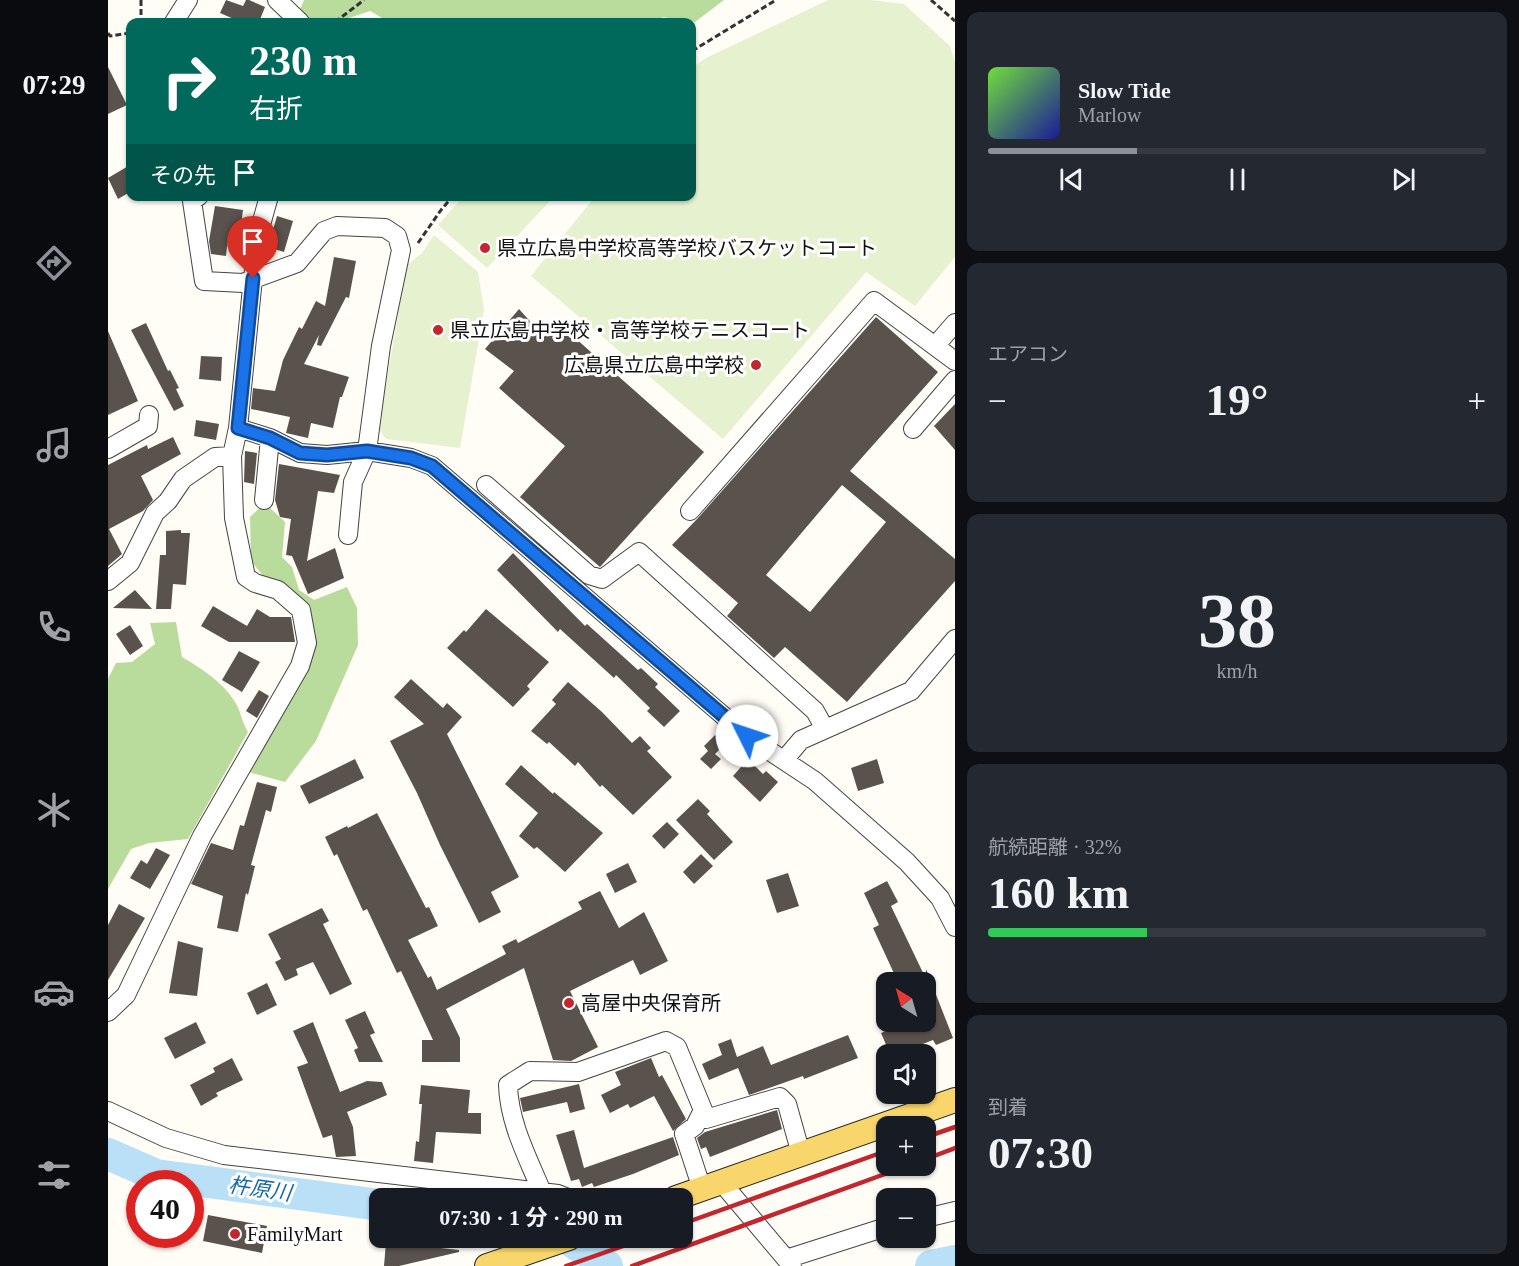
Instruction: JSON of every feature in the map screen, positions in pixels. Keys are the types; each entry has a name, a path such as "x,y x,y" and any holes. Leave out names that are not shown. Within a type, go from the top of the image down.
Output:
{"main road":[{"path":"693,1192 955,1100"},
{"path":"487,1266 541,1248"}],"street":[{"path":"177,18 188,0"},
{"path":"277,0 296,18"},
{"path":"192,201 204,281 243,283 297,263 324,231 337,226 385,228 397,236 401,250 381,346 367,451 353,482 348,535"},
{"path":"108,1012 126,995 202,836 300,666 308,643 301,610 278,590 255,583 246,577 234,518 232,456 238,428 259,232 268,201"},
{"path":"690,511 874,301 955,361"},
{"path":"934,346 955,323"},
{"path":"912,429 955,380"},
{"path":"108,449 148,426 149,415"},
{"path":"238,428 270,438 300,453 327,455 367,451 411,458 432,466 747,736 815,781 907,862 940,898 955,927"},
{"path":"264,500 270,438"},
{"path":"108,581 129,563 155,513 168,501 183,479 215,457 232,456"},
{"path":"486,485 590,575 602,579 639,552 815,711 825,729"},
{"path":"784,760 801,740 910,691 955,639"},
{"path":"540,1188 519,1139 508,1098 508,1085 530,1071 578,1072 666,1041 677,1047 703,1110 695,1126 684,1134 712,1186 789,1262 876,1231"},
{"path":"699,1118 706,1119 780,1097 787,1104 801,1154"},
{"path":"108,1112 166,1138 224,1155 508,1188"},
{"path":"936,1215 955,1210"}],"path":[{"path":"141,0 141,18"},
{"path":"339,18 364,0"},
{"path":"696,49 776,0"},
{"path":"931,0 955,21"},
{"path":"108,33 110,36 126,34"},
{"path":"401,250 415,248 449,201"}],"green space":[{"path":"304,0 724,0 696,21 696,18 663,17 382,18 370,11 349,18 305,18 299,12"},
{"path":"828,0 870,0 904,4 950,46 955,62 955,257 915,306 866,272 723,439 531,276 591,201 696,201 696,65 706,58"},
{"name":"県立広島中学校高等学校バスケットコート","path":"459,201 550,201 487,268 438,225"},
{"name":"県立広島中学校・高等学校テニスコート","path":"434,235 478,272 484,310 460,448 386,439 378,428 407,265 422,253"},
{"path":"270,498 268,506 285,522 282,557 292,567 299,590 314,600 347,587 357,608 358,645 316,741 285,782 248,772 313,648 308,610 268,582 251,561 250,517"},
{"path":"176,622 182,657 204,671 224,688 237,706 248,732 188,839 149,843 131,849 108,889 108,679 116,663 132,662 155,644 150,623"}],"building":[{"path":"226,0 243,6 246,0 249,0 265,7 261,18 232,18 220,13"},
{"path":"108,67 126,105 108,114"},
{"path":"126,167 126,194 118,199 108,178"},
{"path":"215,206 243,210 239,239 228,237 226,256 211,254 209,241"},
{"path":"277,216 293,221 284,252 268,247"},
{"path":"334,257 356,261 349,298 346,297 321,346 317,345 319,335 304,364 349,377 342,397 340,397 333,428 311,423 308,438 286,433 290,417 251,409 253,388 275,391 283,360 299,327 302,329 316,301 325,306"},
{"path":"519,309 544,337 557,322 704,452 600,567 520,497 565,446 499,388 514,371 485,349"},
{"path":"876,317 938,372 850,471 955,559 955,581 847,702 785,647 774,658 727,616 738,603 672,545","holes":["842,485 886,522 810,612 766,575"]},
{"path":"146,323 168,371 170,370 179,388 176,389 184,406 174,411 131,330"},
{"path":"108,331 138,401 108,415"},
{"path":"201,356 222,357 221,381 199,379"},
{"path":"955,404 955,450 934,426"},
{"path":"196,420 219,424 216,440 194,436"},
{"path":"173,437 181,454 141,476 153,500 143,511 109,529 122,554 108,566 108,465 147,445 148,449"},
{"path":"245,451 257,453 254,484 244,482"},
{"path":"279,464 340,475 334,493 318,491 307,561 335,548 344,578 308,594 292,556 286,555 291,519 280,517 275,500"},
{"path":"181,530 181,533 190,533 186,585 173,584 171,609 156,609 160,555 166,555 166,531"},
{"path":"513,553 585,626 587,624 638,670 641,668 658,684 655,687 680,711 664,727 647,711 650,708 616,675 614,678 560,629 558,632 497,570"},
{"path":"135,590 152,609 113,608"},
{"path":"213,606 247,626 257,609 270,617 291,617 295,642 229,642 201,626"},
{"path":"486,609 549,662 527,686 530,689 513,707 447,648 464,630 466,632"},
{"path":"130,625 143,646 130,655 116,634"},
{"path":"239,651 260,662 242,692 222,680"},
{"path":"411,679 443,708 447,703 462,717 447,734 519,877 491,892 501,912 479,923 390,741 424,724 394,697"},
{"path":"568,682 632,743 640,736 651,748 647,751 672,777 633,815 602,785 600,787 578,762 575,766 549,742 547,744 531,731 556,704 552,700"},
{"path":"259,690 269,696 257,718 246,711"},
{"path":"715,735 725,744 715,754 721,759 711,769 700,759 708,751 704,746"},
{"path":"355,759 364,778 309,804 300,786"},
{"path":"748,759 763,774 766,771 778,782 760,802 733,776"},
{"path":"877,759 884,783 858,791 851,768"},
{"path":"521,765 553,794 554,792 603,833 565,872 537,847 534,849 519,836 538,813 505,784"},
{"path":"257,782 277,787 271,812 266,810 251,865 255,866 248,895 246,893 238,932 217,928 223,896 191,884 211,843 233,850 240,825 244,826"},
{"path":"698,799 710,811 707,814 733,842 714,860 676,820"},
{"path":"377,813 426,908 429,907 438,926 408,940 428,978 431,976 437,990 506,954 502,946 516,939 518,943 582,909 578,902 600,891 619,928 644,912 668,961 640,975 633,960 570,991 598,1047 571,1061 553,1060 524,968 446,1009 460,1038 460,1062 422,1062 422,1040 433,1040 401,971 397,973 367,909 363,911 337,854 334,856 325,837"},
{"path":"667,822 679,834 664,849 652,836"},
{"path":"156,848 170,855 150,889 130,878 141,860 147,864"},
{"path":"701,854 713,866 694,884 683,872"},
{"path":"628,863 637,882 615,893 606,874"},
{"path":"788,873 799,906 777,913 766,880"},
{"path":"887,881 898,902 891,906 923,972 893,972 873,928 879,925 864,893"},
{"path":"119,904 145,918 108,980 108,925"},
{"path":"322,908 329,921 323,924 352,984 330,995 313,962 296,969 298,975 285,981 275,962 281,959 268,934"},
{"path":"178,941 203,948 197,996 169,993"},
{"path":"267,983 277,1005 257,1015 247,993"},
{"path":"936,995 953,1038 936,1045 933,1040 923,1044 886,1044 881,1033 936,1032"},
{"path":"365,1011 375,1033 370,1035 383,1062 359,1062 354,1050 358,1048 345,1020"},
{"path":"196,1022 206,1043 175,1059 164,1038"},
{"path":"313,1022 340,1092 367,1081 382,1082 387,1095 347,1112 353,1127 356,1156 336,1157 332,1135 323,1138 297,1067 308,1063 293,1031"},
{"path":"848,1035 858,1058 804,1079 803,1076 749,1095 738,1068 709,1080 702,1064 722,1055 718,1044 731,1039 737,1057 763,1046 771,1065"},
{"path":"232,1058 243,1080 216,1093 218,1096 201,1106 190,1085 215,1072 213,1068"},
{"path":"651,1058 659,1077 662,1075 686,1119 673,1131 654,1096 630,1108 628,1104 610,1113 601,1095 621,1085 615,1072"},
{"path":"579,1084 585,1109 570,1113 567,1102 523,1112 520,1098"},
{"path":"421,1085 470,1090 468,1113 481,1113 481,1134 436,1132 433,1163 414,1161 416,1141 419,1142"},
{"path":"777,1110 782,1129 710,1157 706,1147 701,1149 697,1138 705,1132"},
{"path":"574,1130 584,1168 673,1137 679,1155 594,1187 592,1183 582,1187 579,1179 571,1181 556,1135"},
{"name":"FamilyMart","path":"208,1215 267,1226 262,1253 204,1241"},
{"path":"386,1248 459,1250 459,1252 399,1266 384,1266"}],"waterway":[{"name":"杵原川","path":"108,1154 156,1175 369,1204"},
{"name":"杵原川","path":"581,1248 607,1266"},
{"path":"931,1266 955,1261"}],"railway":[{"path":"936,1134 955,1127"},
{"path":"936,1155 955,1148"},
{"path":"693,1220 876,1155"},
{"path":"632,1266 880,1176"},
{"path":"566,1266 617,1248"}],"place":[{"name":"県立広島中学校高等学校バスケットコート","path":"485,248"},
{"name":"県立広島中学校・高等学校テニスコート","path":"438,330"},
{"name":"広島県立広島中学校","path":"756,365"},
{"name":"高屋中央保育所","path":"569,1003"},
{"name":"FamilyMart","path":"235,1234"}],"route":[{"path":"253,278 238,428 270,438 300,453 327,455 367,451 411,458 432,466 747,736"}]}
